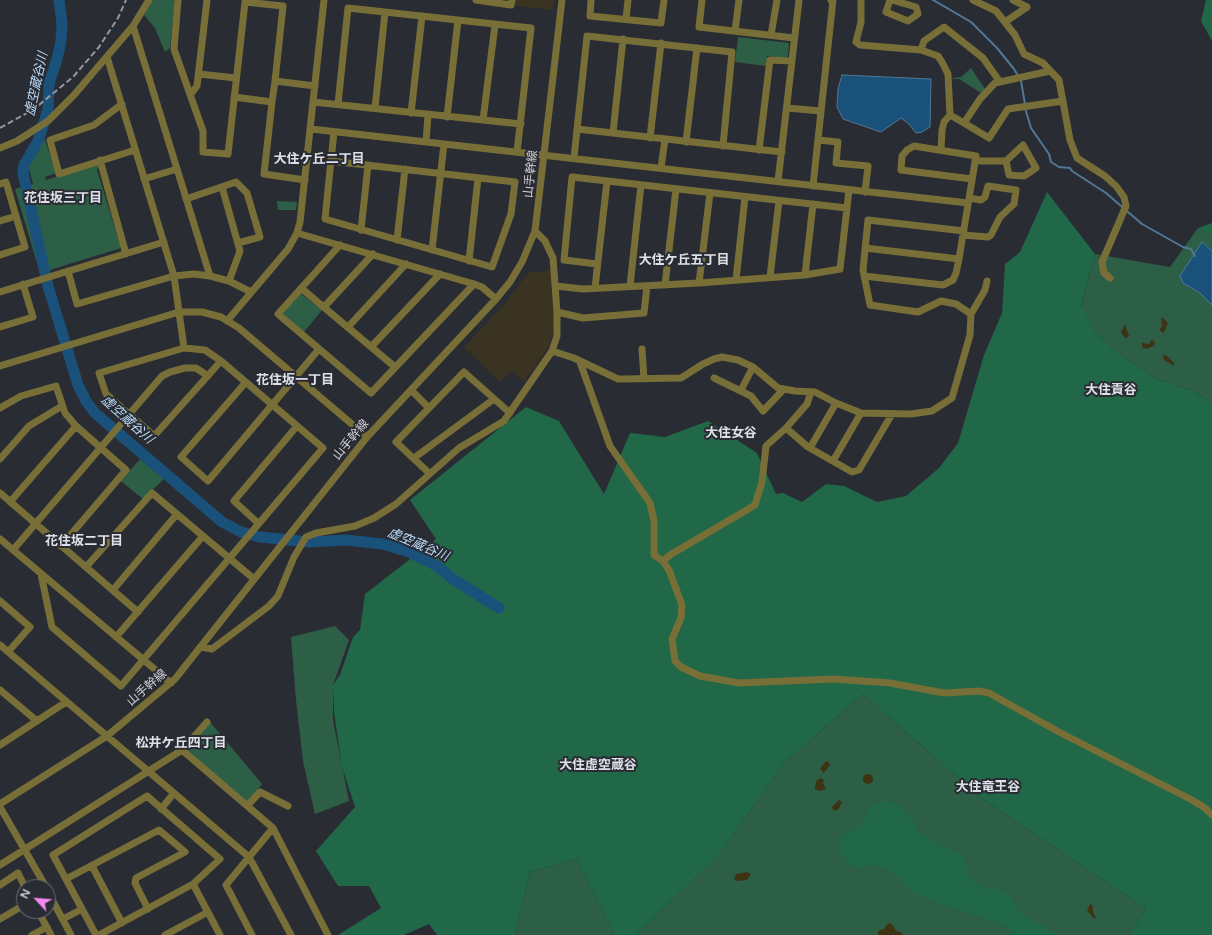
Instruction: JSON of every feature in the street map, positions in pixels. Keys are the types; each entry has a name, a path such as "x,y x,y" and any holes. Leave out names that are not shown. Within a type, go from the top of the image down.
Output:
{"street":[{"path":"0,148 17,141 48,121 74,95 133,26 149,0"},
{"path":"178,0 174,49 203,131 203,152 228,154 245,2 283,6 264,174 305,180"},
{"path":"191,94 197,86 207,0"},
{"path":"227,320 288,249 297,233 300,222 305,180 322,0"},
{"path":"476,0 511,6 512,0"},
{"name":"山手幹線","path":"0,804 107,736 171,683 367,436 496,299 522,262 536,231 562,0"},
{"path":"591,0 590,16 661,23 664,0"},
{"path":"626,19 628,0"},
{"path":"702,0 699,27 794,38"},
{"path":"735,31 739,0"},
{"path":"771,35 777,0"},
{"path":"778,181 799,0"},
{"path":"813,186 833,0 831,0"},
{"path":"861,0 861,22 856,42 860,45 921,50 938,56 948,74 950,115 944,122 941,150"},
{"path":"973,0 996,11 1015,35 1024,54 1043,63 1059,80 1070,140 1076,158 1105,176 1116,186 1124,197 1126,206 1102,262 1104,273 1110,278"},
{"path":"1005,22 1027,7 1013,0"},
{"path":"338,104 348,8 532,28 517,152"},
{"path":"375,108 385,12"},
{"path":"411,113 422,16"},
{"path":"447,116 458,20"},
{"path":"483,120 495,24"},
{"path":"133,26 210,276"},
{"path":"921,50 924,41 944,27 983,58 1000,82"},
{"path":"574,158 587,36 732,52 722,146"},
{"path":"613,133 624,39"},
{"path":"650,138 661,43"},
{"path":"686,142 697,48"},
{"path":"107,57 174,276 184,348"},
{"path":"759,150 770,60 792,61"},
{"path":"964,123 987,91 1000,82 1050,71"},
{"path":"199,74 236,78"},
{"path":"275,81 315,86"},
{"path":"234,97 272,102"},
{"path":"950,115 989,138 1008,109 1063,101"},
{"path":"313,102 520,124"},
{"path":"122,104 94,125 50,140 59,174 135,150"},
{"path":"786,108 821,112"},
{"path":"426,142 428,115"},
{"path":"310,129 865,192 969,201 981,200 985,197 988,186 1016,190 1014,204 1000,217 988,237 868,220 863,270 870,305 918,312 941,301 956,304 971,314"},
{"path":"577,129 782,152"},
{"path":"331,161 515,182 511,214 492,267 325,219 331,161 334,132"},
{"path":"661,168 665,140"},
{"path":"818,140 838,142 836,163 868,166 865,192"},
{"path":"432,250 444,144"},
{"path":"975,161 1006,161 1023,145 1036,168 1024,176 1009,175 1006,161"},
{"path":"864,276 943,285 952,280 960,259 976,156 914,146 902,156 901,170 972,179"},
{"path":"100,160 126,254"},
{"path":"361,230 368,165"},
{"path":"144,179 177,169"},
{"path":"397,240 405,169"},
{"path":"597,264 564,260 572,177 846,208"},
{"path":"469,261 478,178"},
{"path":"595,288 607,181"},
{"path":"0,184 6,182 25,247 0,255"},
{"path":"186,199 236,182 247,193 260,236 238,243"},
{"path":"630,286 641,185"},
{"path":"222,187 240,251 229,281"},
{"path":"665,285 676,189"},
{"path":"556,286 595,288 699,284 805,275 840,269 849,190"},
{"path":"699,284 710,193"},
{"path":"736,280 745,197"},
{"path":"770,277 779,201"},
{"path":"805,275 813,204"},
{"path":"0,221 16,216"},
{"path":"200,647 212,648 269,606 278,596 299,546 306,538 316,534 355,526 374,518 396,504 459,448 493,428 504,420 510,413 552,351 557,336 558,312 554,266 549,248 536,231"},
{"path":"297,233 474,284 482,288 496,299"},
{"path":"0,292 164,242"},
{"path":"340,245 278,314 371,393 474,284"},
{"path":"865,248 960,259"},
{"path":"324,307 372,254"},
{"path":"348,327 406,264"},
{"path":"68,271 76,304 174,276 194,274 229,281 251,292"},
{"path":"371,348 440,274"},
{"path":"552,351 618,379 681,378 702,364 722,357 738,360 753,367 778,388 783,390 815,392 836,403 862,413 911,414 932,411 952,398 970,335 971,314 985,290 988,281"},
{"path":"0,326 33,317 23,284"},
{"path":"558,312 583,318 644,313 648,286"},
{"path":"301,288 395,368"},
{"path":"0,366 72,342 179,312 202,312 227,320 239,328 367,436"},
{"path":"41,574 52,627 120,686 323,448 221,361 205,350 184,348 99,373 106,394 128,416 154,436 221,361"},
{"path":"246,382 181,457 208,481 319,349"},
{"path":"642,349 644,379"},
{"path":"580,362 610,446 650,503 654,521 654,555 663,561 673,576 682,606 681,618 672,639 675,661 682,667 700,676 739,683 833,679 890,683 944,693 979,691 989,693 1059,732 1192,800 1205,808 1212,815"},
{"path":"742,390 753,367"},
{"path":"14,550 162,376 184,368 196,368 208,376"},
{"path":"430,473 396,442 464,372 510,413"},
{"path":"714,378 742,390 751,396 763,412 783,390"},
{"path":"0,408 21,396 56,386 65,413 76,426 103,446 126,470 61,546"},
{"path":"411,390 428,408"},
{"path":"663,561 670,555 755,506 762,482 766,446 786,428 807,404 811,392"},
{"path":"414,458 494,399"},
{"path":"810,448 836,403"},
{"path":"0,459 29,426 62,406"},
{"path":"833,461 862,413"},
{"path":"786,428 810,448 852,472 860,470 892,414"},
{"path":"10,502 76,426"},
{"path":"258,523 234,501 298,426"},
{"path":"0,493 138,612"},
{"path":"86,568 152,493 254,579"},
{"path":"113,590 177,514"},
{"path":"116,637 203,536"},
{"path":"0,539 171,683"},
{"path":"0,601 30,626 8,652"},
{"path":"0,645 249,857 291,935"},
{"path":"0,690 37,721"},
{"path":"0,736 3,743 66,702"},
{"path":"0,865 182,750 207,722"},
{"path":"182,750 273,828 328,935"},
{"path":"247,806 260,792 288,806"},
{"path":"161,809 174,793"},
{"path":"96,935 53,855 147,796 220,859 193,884 99,935"},
{"path":"0,808 42,879"},
{"path":"252,935 226,885 273,828"},
{"path":"66,879 159,830 185,852 136,878 135,884 148,909"},
{"path":"92,866 122,923"},
{"path":"0,885 18,873 21,879"},
{"path":"193,884 220,935"},
{"path":"56,906 71,935"},
{"path":"63,919 82,909"},
{"path":"0,919 16,910"},
{"path":"165,935 208,912"},
{"path":"42,919 51,935"},
{"path":"32,935 47,927"}],"shaded area":[{"path":"515,0 554,0 553,10 515,6"},
{"path":"550,270 554,315 553,332 549,346 524,382 512,371 500,382 464,347 502,307 528,273"}],"green space":[{"path":"152,0 175,0 170,48 165,52 155,28 144,15"},
{"path":"1206,0 1212,0 1212,41 1201,21"},
{"path":"738,37 789,43 788,56 785,58 767,56 766,66 735,62"},
{"path":"971,68 985,89 981,93 959,79 953,79 961,77"},
{"path":"44,137 56,173 45,177 46,180 97,165 99,166 97,170 121,248 40,273 15,189 33,184 28,166"},
{"path":"1047,192 1095,254 1081,306 1096,332 1119,354 1157,379 1193,391 1212,404 1212,935 1129,935 1146,909 980,797 863,694 785,762 717,857 636,935 615,935 576,859 530,872 515,935 437,935 429,924 404,935 338,935 381,908 369,886 338,886 316,851 355,807 342,767 334,712 333,685 340,675 353,637 360,630 365,594 436,539 410,500 526,407 559,421 604,494 630,433 665,437 708,421 757,453 776,494 783,493 802,502 826,484 844,486 877,502 906,496 939,468 958,443 984,355 1002,313 1005,264 1020,252"},
{"path":"277,201 297,202 296,210 278,210"},
{"path":"1212,223 1212,235 1198,228"},
{"path":"1198,228 1212,235 1212,404 1193,391 1157,379 1119,354 1096,332 1081,307 1095,254 1170,267"},
{"path":"300,293 322,310 304,332 284,315 284,312"},
{"path":"140,459 164,479 143,499 121,481"},
{"path":"335,626 349,640 333,685 333,720 349,801 315,814 303,761 291,637"},
{"path":"863,694 980,797 1146,909 1129,935 636,935 717,857 785,762"},
{"path":"210,722 262,784 249,801 246,801 186,751"},
{"path":"885,800 900,806 912,818 918,830 938,845 961,854 968,866 968,874 978,884 988,889 998,889 1007,893 1016,905 1019,912 1048,929 1054,935 1013,935 1007,927 998,922 975,916 915,894 897,876 879,865 857,868 848,864 840,852 838,843 843,834 859,828 869,808"},
{"path":"576,859 615,935 515,935 530,872"}],"sand":[{"path":"1162,317 1168,323 1164,333 1159,330 1162,326"},
{"path":"1125,324 1129,336 1126,338 1121,332"},
{"path":"1152,339 1155,343 1154,346 1146,349 1142,347 1142,343 1149,344"},
{"path":"1166,355 1174,363 1174,366 1164,360 1163,356"},
{"path":"826,761 829,762 830,765 824,773 820,769"},
{"path":"866,774 870,774 873,779 870,784 866,784 863,781 863,777"},
{"path":"821,778 824,780 823,783 826,789 819,791 815,789 816,781"},
{"path":"839,800 842,802 839,809 834,811 832,807"},
{"path":"747,872 751,874 747,880 737,881 734,879 736,874"},
{"path":"1090,904 1093,906 1093,912 1096,917 1094,919 1087,910"},
{"path":"890,923 896,931 901,932 903,935 878,935 878,931 884,929 887,924"}],"water":[{"path":"842,75 931,79 930,127 922,132 916,133 909,124 901,118 881,132 843,119 837,107 838,89"},
{"path":"1202,242 1212,251 1212,305 1200,293 1183,283 1180,276"}],"waterway":[{"name":"虚空蔵谷川","path":"59,0 62,24 61,41 49,84 48,110 38,141 24,165 23,173 48,286 78,385 86,401 95,413 222,522 241,532 260,537 309,542 346,540 383,544 409,552 437,566 453,579 499,608"},
{"path":"933,0 971,22 997,48 1014,69 1021,81 1025,104"},
{"path":"1025,108 1031,128 1049,154 1051,162 1059,167 1070,168 1072,171 1106,193 1142,224 1183,247 1191,249 1195,256"}],"railway":[{"path":"0,128 34,109 73,77 99,47 118,18 126,0"}],"district":[{"name":"大住ケ丘二丁目","path":"319,160"},
{"name":"花住坂三丁目","path":"63,199"},
{"name":"大住ケ丘五丁目","path":"684,261"},
{"name":"花住坂一丁目","path":"295,381"},
{"name":"大住責谷","path":"1111,391"},
{"name":"大住女谷","path":"731,434"},
{"name":"花住坂二丁目","path":"84,542"},
{"name":"松井ケ丘四丁目","path":"181,744"},
{"name":"大住虚空蔵谷","path":"598,766"},
{"name":"大住竜王谷","path":"988,788"}]}
